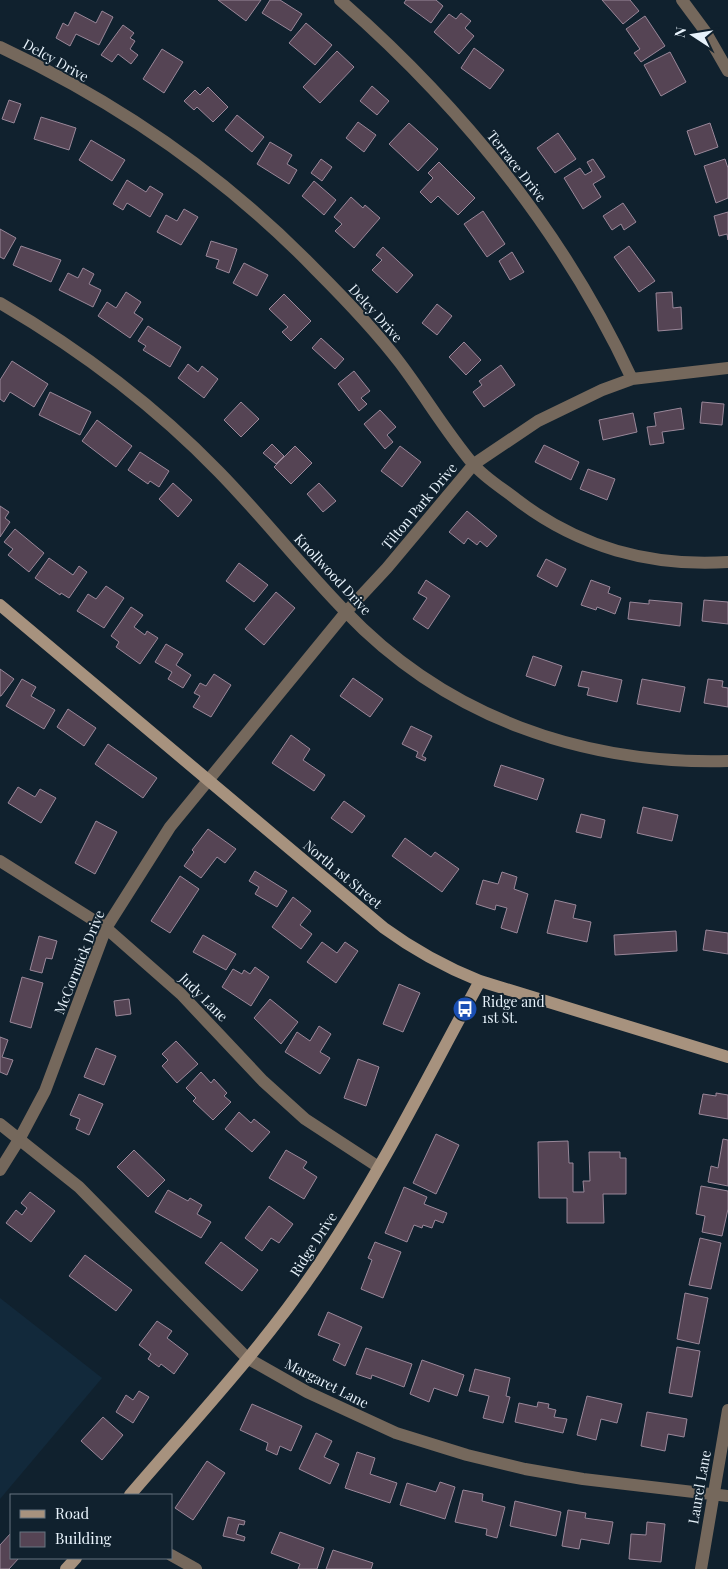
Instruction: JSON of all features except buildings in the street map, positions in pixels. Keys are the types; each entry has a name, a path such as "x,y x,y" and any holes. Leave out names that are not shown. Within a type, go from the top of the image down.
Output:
{"street":[{"name":"Terrace Drive","path":"340,0 418,72 495,159 539,218 580,283 613,338 632,379"},
{"path":"682,0 705,31 728,71"},
{"name":"Delcy Drive","path":"0,47 52,73 147,130 253,210 316,269 398,361 474,464 529,509 557,527 594,544 634,556 686,564 728,562"},
{"name":"Knollwood Drive","path":"0,303 64,342 160,416 231,484 346,612 410,669 456,698 505,722 548,738 622,756 682,762 728,762"},
{"name":"Tilton Park Drive","path":"209,779 346,612 387,568 474,464 524,430 568,405 632,379 728,368"},
{"name":"North 1st Street","path":"0,605 384,928 431,960 480,981 728,1057"},
{"name":"McCormick Drive","path":"0,1170 20,1138 58,1060 106,928 170,827 209,779"},
{"name":"Judy Lane","path":"0,861 106,928 181,994 263,1081 291,1106 328,1136 377,1166"},
{"name":"Ridge Drive","path":"131,1494 247,1358 319,1264 377,1166 480,981"},
{"name":"Margaret Lane","path":"0,1124 20,1138 79,1187 247,1358 307,1392 370,1422 403,1435 467,1455 525,1469 584,1479 728,1496"},
{"name":"Laurel Lane","path":"701,1569 712,1494 728,1410"},
{"path":"172,1556 196,1569"},
{"path":"66,1569 75,1559"}],"shaded area":[{"path":"0,1298 102,1378 0,1499"}],"place":[{"name":"Ridge and 1st St.","path":"465,1009"}]}
